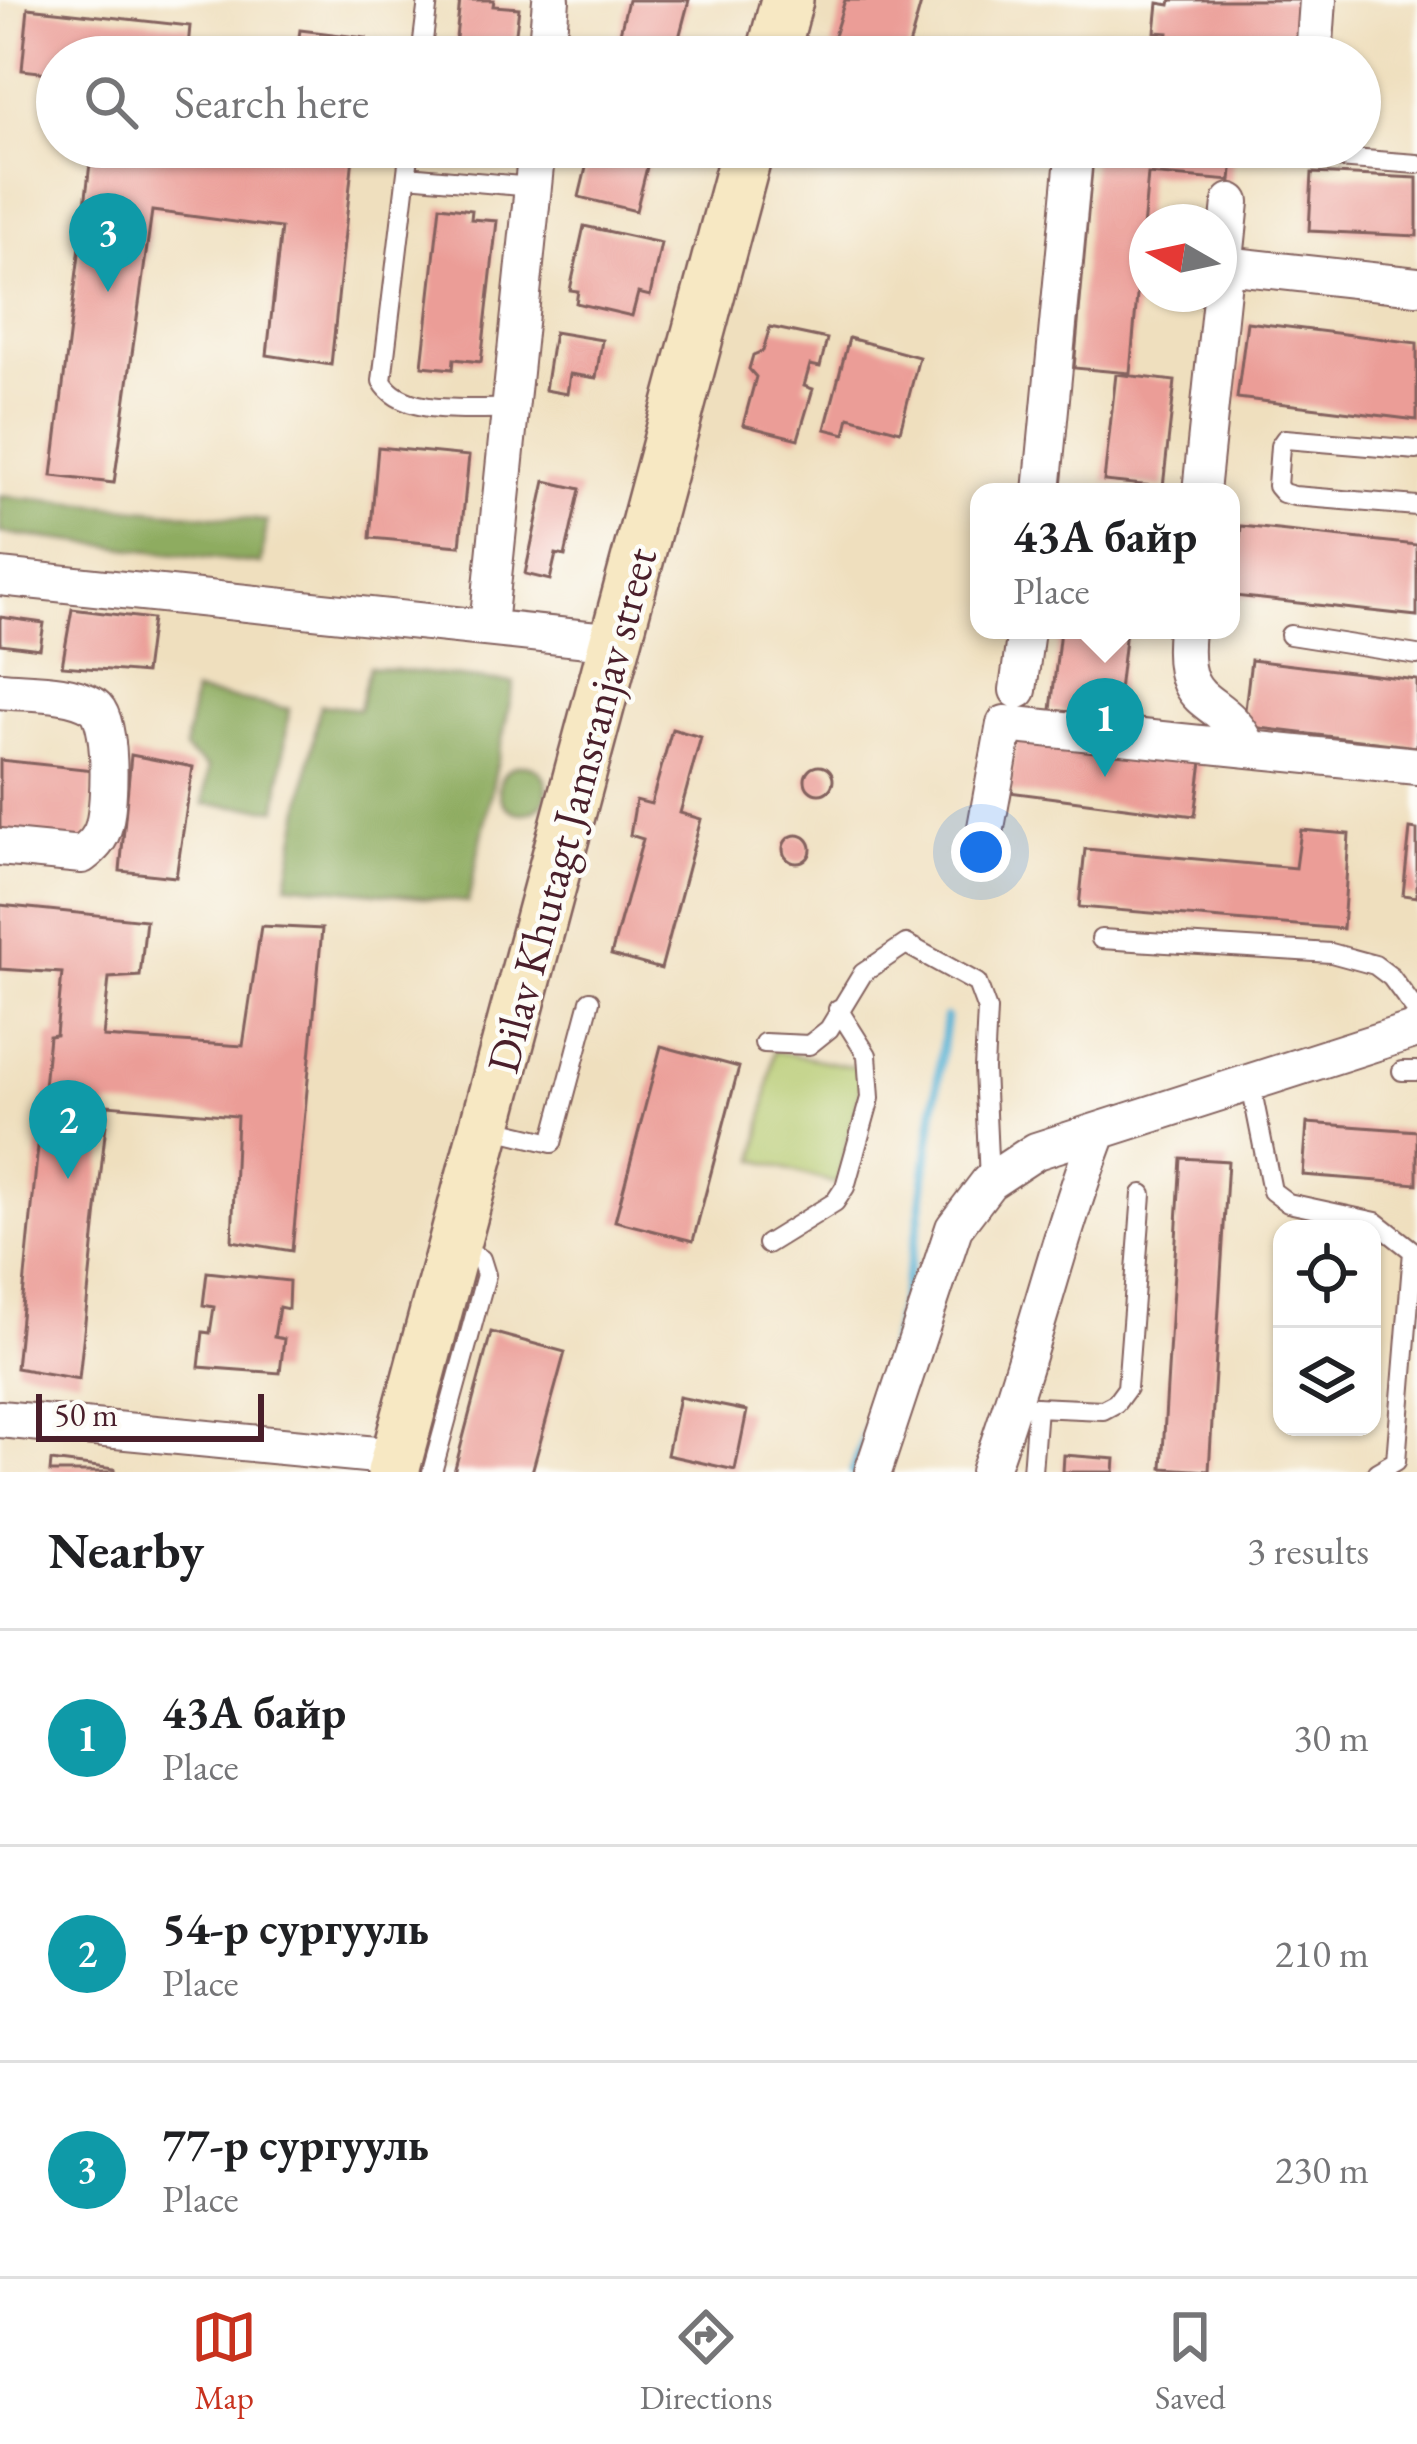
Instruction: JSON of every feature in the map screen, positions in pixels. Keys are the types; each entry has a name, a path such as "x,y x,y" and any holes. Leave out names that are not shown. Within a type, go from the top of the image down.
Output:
{"main road":[{"path":"778,36 787,0"},
{"name":"Dilav Khutagt Jamsranjav street","path":"407,1467 454,1246 742,168"}],"street":[{"path":"548,36 551,0"},
{"path":"1315,36 1318,0"},
{"path":"488,626 535,168"},
{"path":"1043,483 1073,168"},
{"path":"1237,266 1417,286"},
{"path":"1202,483 1220,312"},
{"path":"0,578 616,642"},
{"path":"1018,689 1025,639"},
{"path":"1186,639 1187,680 1205,704 1225,713 1249,749"},
{"path":"0,690 76,699 98,708 108,727 104,826 96,844 82,855 0,848"},
{"path":"980,860 1005,724 1417,766"},
{"path":"873,1472 954,1228 989,1182 1036,1151 1417,1029"},
{"path":"989,1472 1025,1406 1074,1195 1097,1132"},
{"path":"0,1419 407,1467"}],"lane":[{"path":"424,36 428,0"},
{"path":"1381,161 1417,164"},
{"path":"407,168 382,380 390,395 411,404 510,409"},
{"path":"406,176 533,187"},
{"path":"1417,450 1285,439 1276,486 1294,496 1417,506"},
{"path":"1290,635 1417,655"},
{"path":"1101,939 1331,953 1375,965 1417,1012"},
{"path":"764,1043 809,1045 829,1029 862,973 906,944 976,983 986,1010 989,1182"},
{"path":"485,1127 552,1143 590,1001"},
{"path":"767,1244 835,1202 845,1187 870,1098 867,1055 838,1010"},
{"path":"1250,1082 1272,1190 1288,1203 1376,1222 1413,1251 1396,1461 1377,1472"},
{"path":"1032,1472 1025,1406 1103,1410 1117,1403 1126,1388 1142,1194"}],"green space":[{"path":"0,496 267,521 261,564 0,533"},
{"path":"369,667 514,683 468,902 287,884 320,705 359,709"},
{"path":"194,692 289,709 277,809 204,804 208,768 185,750"},
{"path":"523,765 540,772 547,789 540,806 523,813 506,806 499,789 506,772"},
{"path":"774,1051 865,1069 837,1184 756,1160"}],"building":[{"path":"460,0 494,0 493,6 519,8 516,36 456,36"},
{"path":"628,0 689,0 680,36 619,36"},
{"path":"845,0 922,0 912,36 834,36"},
{"path":"1171,0 1305,0 1301,36 1168,36 1155,32 1158,3 1170,5"},
{"path":"28,8 190,26 189,36 36,36 36,72 22,70"},
{"path":"300,30 350,36 299,36"},
{"path":"89,168 352,168 331,365 267,355 281,228 152,211 114,483 52,476"},
{"path":"586,168 647,168 636,211 579,197"},
{"path":"1092,168 1232,168 1231,181 1148,174 1145,204 1129,204 1129,312 1136,312 1130,373 1074,368"},
{"path":"1312,173 1417,178 1417,236 1309,231"},
{"path":"440,206 472,210 471,219 497,221 481,362 454,359 453,369 422,366"},
{"path":"584,226 661,243 650,296 638,293 632,316 576,303 578,291 570,290"},
{"path":"1247,322 1417,343 1417,420 1237,398"},
{"path":"770,327 827,339 820,367 810,365 804,386 813,389 798,439 743,425 756,377 749,369 753,355 763,351"},
{"path":"554,332 602,340 596,378 570,374 567,394 545,390"},
{"path":"849,338 919,357 900,431 849,417 845,434 825,429"},
{"path":"1116,374 1175,381 1163,483 1104,481"},
{"path":"378,447 469,456 460,546 370,538"},
{"path":"545,481 580,489 565,556 556,554 550,580 525,574"},
{"path":"1241,526 1417,545 1417,616 1240,597"},
{"path":"72,609 152,619 145,673 62,666"},
{"path":"0,617 44,623 40,649 0,644"},
{"path":"1059,639 1125,639 1116,717 1051,710"},
{"path":"1251,660 1417,680 1417,747 1243,726"},
{"path":"672,729 701,737 680,813 701,819 661,969 611,955 643,839 630,835 636,800 651,804"},
{"path":"1016,738 1202,761 1195,816 1009,792"},
{"path":"131,755 193,767 176,877 120,871"},
{"path":"0,760 94,770 86,843 0,834"},
{"path":"819,766 829,770 833,780 829,790 819,794 809,790 805,780 809,770"},
{"path":"1410,829 1417,830 1417,897 1403,895"},
{"path":"1301,830 1349,834 1343,929 1079,907 1085,849 1296,868"},
{"path":"797,835 807,839 811,849 807,859 797,863 787,859 783,849 787,839"},
{"path":"0,905 146,920 140,976 109,978 103,1037 243,1046 261,926 322,929 292,1251 232,1241 237,1116 108,1105 79,1379 16,1368 49,1036 56,1035 62,973 0,969"},
{"path":"661,1046 739,1067 693,1241 615,1221"},
{"path":"1307,1123 1417,1131 1417,1184 1303,1175"},
{"path":"1181,1158 1228,1161 1209,1471 1162,1468"},
{"path":"207,1272 289,1281 288,1309 279,1307 274,1337 284,1339 280,1373 199,1367 203,1332 210,1333 214,1307 203,1305"},
{"path":"491,1332 565,1352 532,1472 454,1472"},
{"path":"679,1397 747,1411 735,1470 667,1455"},
{"path":"1064,1455 1115,1459 1114,1472 1063,1472"},
{"path":"51,1461 115,1469 115,1472 50,1472"}],"waterway":[{"path":"853,1472 884,1379 918,1228 946,1018"}],"place":[{"name":"77-р сургууль","path":"108,292"},
{"name":"43А байр","path":"1105,777"},
{"name":"54-р сургууль","path":"68,1179"}]}
